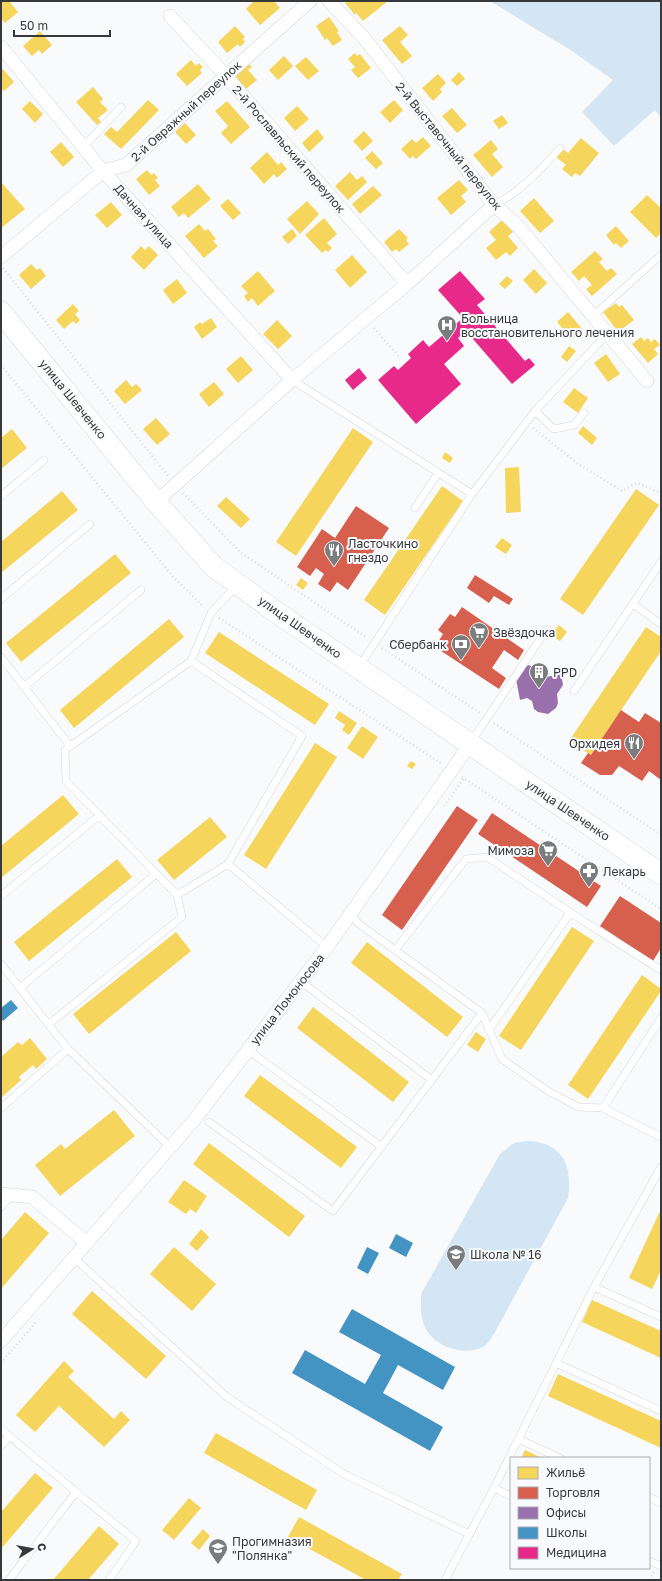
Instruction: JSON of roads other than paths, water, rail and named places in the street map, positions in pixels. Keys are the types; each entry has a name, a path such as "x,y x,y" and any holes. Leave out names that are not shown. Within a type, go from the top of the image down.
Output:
{"main road":[{"name":"улица Шевченко","path":"3,319 156,502 214,566 359,668 659,869"}],"street":[{"name":"2-й Овражный переулок","path":"1,256 103,171 126,165 310,1"},
{"name":"2-й Выставочный переулок","path":"329,1 364,38 494,205 518,226 647,381"},
{"name":"2-й Рославльский переулок","path":"170,16 226,76 407,284"},
{"name":"Дачная улица","path":"1,47 103,171 292,380"},
{"path":"156,502 176,486 292,380 407,284 494,205"},
{"name":"улица Ломоносова","path":"1,1341 170,1147 248,1050 327,947 471,743"},
{"path":"6,1195 32,1197 87,1243"}],"lane":[{"path":"83,146 121,107"},
{"path":"494,205 507,198 543,167 560,148"},
{"path":"593,316 661,255"},
{"path":"359,668 472,494 535,411 608,333"},
{"path":"292,380 472,494"},
{"path":"535,411 554,429 574,425 584,413"},
{"path":"1,496 44,460"},
{"path":"415,508 438,473"},
{"path":"1,599 90,524"},
{"path":"574,691 661,562"},
{"path":"48,1024 182,917 177,895 66,781 65,750 191,661 211,613 238,584"},
{"path":"24,687 141,590"},
{"path":"633,604 661,624"},
{"path":"471,743 486,718 547,629"},
{"path":"1,657 70,746"},
{"path":"177,895 228,864 302,736 191,661"},
{"path":"1,896 100,815"},
{"path":"395,950 466,859 487,857 570,913 661,969"},
{"path":"228,864 327,947"},
{"path":"20,988 156,874"},
{"path":"489,1030 570,913"},
{"path":"350,914 359,924 482,1014 502,1059 548,1091 578,1107 603,1108 661,1138"},
{"path":"1,964 68,1049 170,1147"},
{"path":"300,982 432,1080"},
{"path":"209,1122 334,1211 482,1014"},
{"path":"603,1108 661,1018"},
{"path":"1,1108 68,1049"},
{"path":"248,1050 382,1147"},
{"path":"445,1580 494,1488 594,1286 661,1167"},
{"path":"1,1207 6,1195"},
{"path":"74,1258 227,1397 344,1474 470,1534"},
{"path":"594,1286 661,1317"},
{"path":"556,1363 661,1411"},
{"path":"1,1429 136,1541 109,1580"},
{"path":"1,1446 8,1436"},
{"path":"518,1439 558,1457"},
{"path":"494,1488 510,1496"},
{"path":"8,1580 76,1492"},
{"path":"650,1498 661,1503"},
{"path":"650,1561 661,1566"}],"place":[{"name":"Больница восстановительного лечения","path":"447,342"},
{"name":"Ласточкино гнездо","path":"334,567"},
{"name":"Звёздочка","path":"479,649"},
{"name":"Сбербанк","path":"461,661"},
{"name":"PPD","path":"539,689"},
{"name":"Орхидея","path":"634,760"},
{"name":"Мимоза","path":"548,867"},
{"name":"Лекарь","path":"589,888"},
{"name":"Школа № 16","path":"456,1271"},
{"name":"Прогимназия \"Полянка\"","path":"218,1565"}]}
